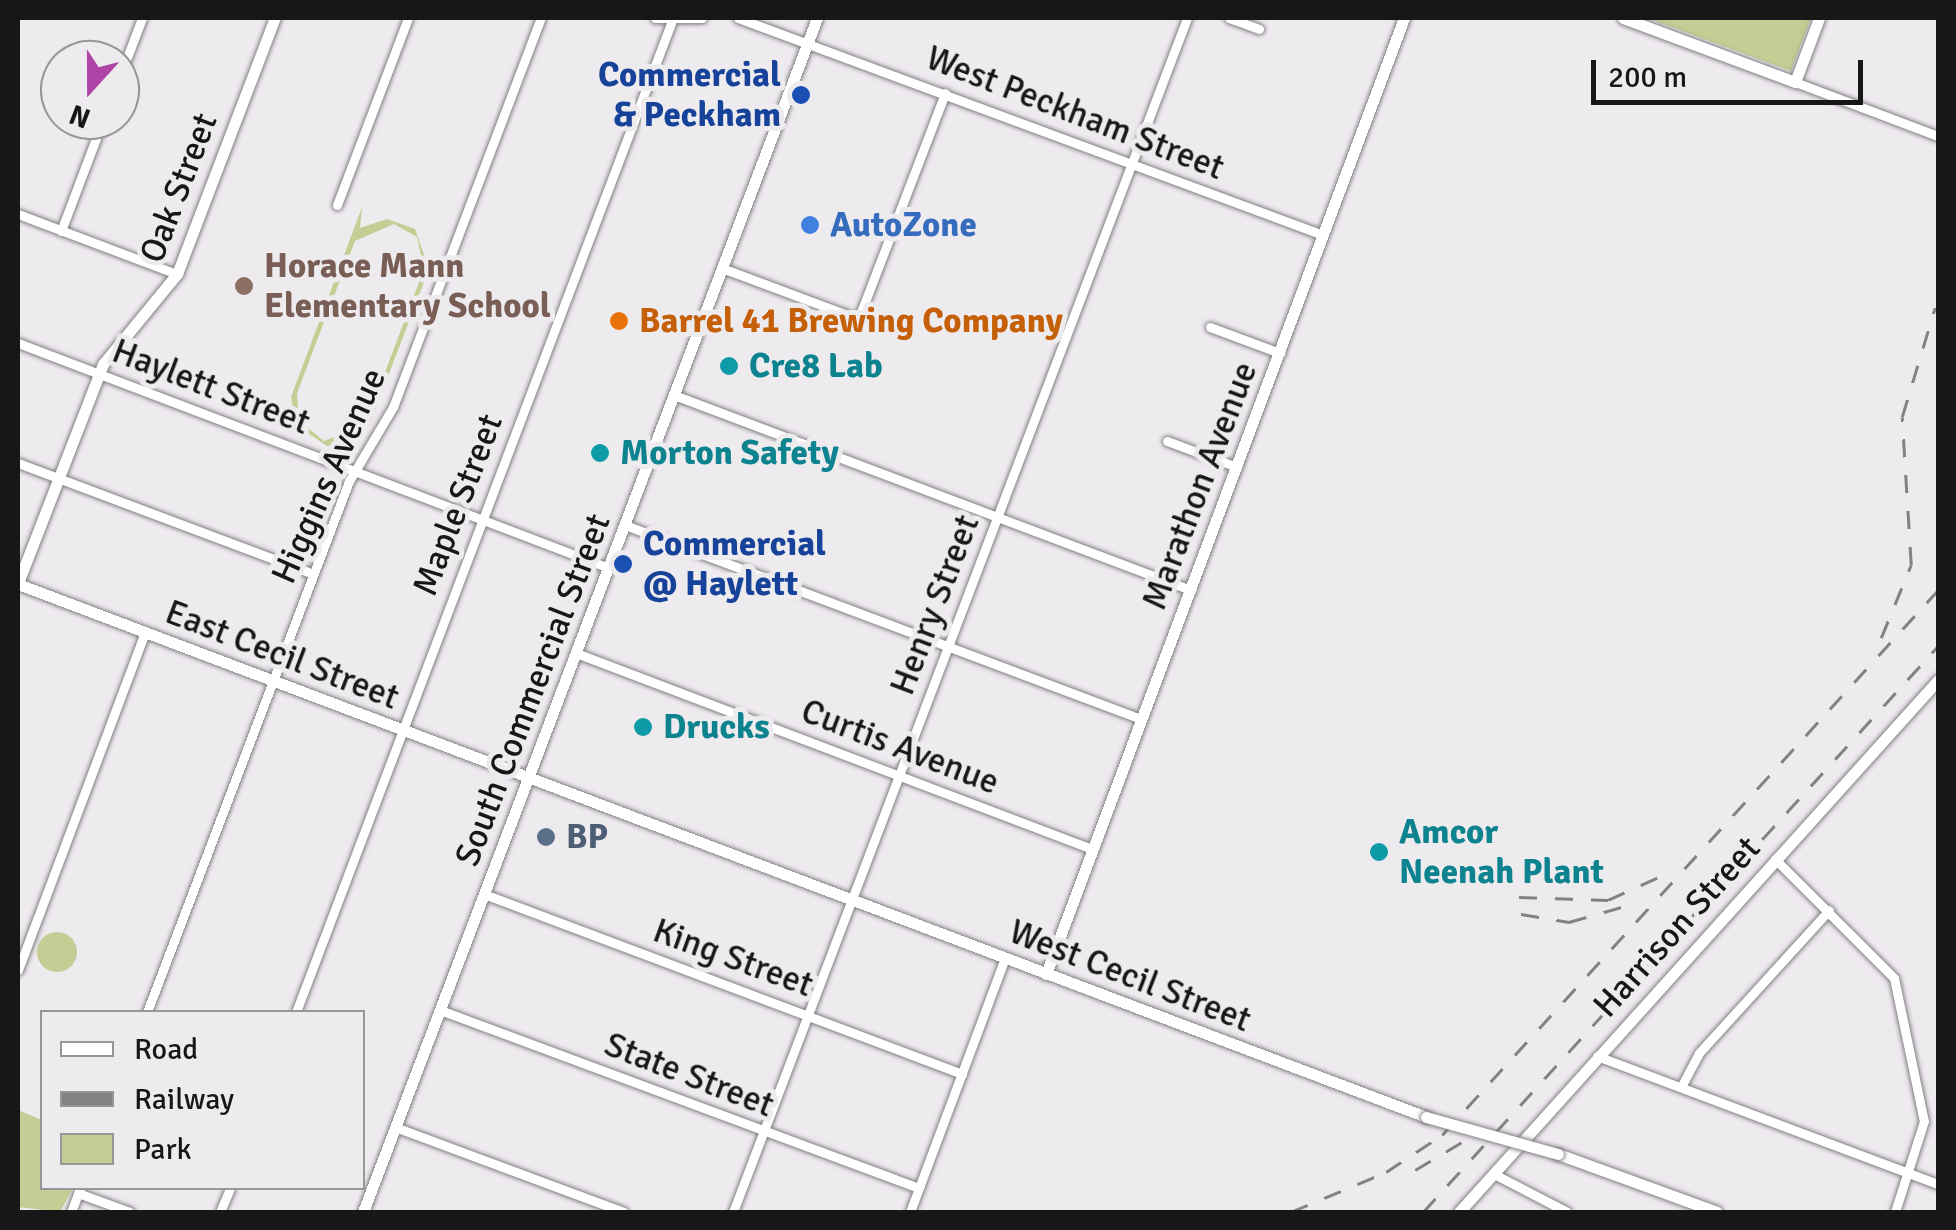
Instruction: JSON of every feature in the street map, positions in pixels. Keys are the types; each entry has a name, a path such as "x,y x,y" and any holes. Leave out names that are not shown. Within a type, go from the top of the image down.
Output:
{"main road":[{"name":"Oak Street","path":"18,584 98,374 177,274 275,18"},
{"name":"South Commercial Street","path":"363,1212 817,18"},
{"name":"Marathon Avenue","path":"1046,974 1404,18"},
{"path":"1623,18 1795,82 1819,18"},
{"name":"East Cecil Street","path":"18,584 528,777"},
{"name":"Harrison Street","path":"1459,1212 1938,680"},
{"name":"West Cecil Street","path":"528,777 1426,1116 1558,1154 1717,1212"}],"street":[{"path":"338,205 408,18"},
{"name":"Higgins Avenue","path":"148,1010 313,574 354,471 393,407 542,18"},
{"path":"654,18 702,18"},
{"name":"West Peckham Street","path":"738,18 1323,235"},
{"name":"Henry Street","path":"733,1212 1186,18"},
{"path":"1229,18 1260,29"},
{"name":"Maple Street","path":"297,1010 672,19"},
{"path":"1795,82 1938,135"},
{"path":"858,320 944,93"},
{"path":"61,231 96,140"},
{"path":"18,214 177,274"},
{"path":"722,268 877,326"},
{"path":"1210,327 1280,353"},
{"name":"Haylett Street","path":"18,344 608,568"},
{"path":"674,395 1191,590"},
{"path":"1167,441 1236,467"},
{"path":"18,463 313,574"},
{"path":"625,524 1141,718"},
{"path":"18,970 144,633"},
{"name":"Curtis Avenue","path":"576,653 1092,849"},
{"path":"1775,859 1894,978 1924,1113 1910,1174 1895,1212"},
{"name":"King Street","path":"484,894 962,1074"},
{"path":"1681,1088 1699,1053 1829,910"},
{"path":"910,1212 1005,958"},
{"name":"State Street","path":"440,1010 919,1188"},
{"path":"1597,1056 1938,1184"},
{"path":"396,1127 624,1212"},
{"path":"1494,1174 1567,1212"},
{"path":"71,1212 79,1190 130,1212"}],"green space":[{"path":"1647,18 1811,18 1791,71"},
{"path":"362,207 360,228 387,219 415,229 429,269 369,426 353,443 327,446 296,425 291,397","holes":["394,224 417,237 424,269 365,425 324,441 299,421 297,393 355,241"]},
{"path":"57,932 71,938 77,952 71,966 57,972 43,966 37,952 43,938"},
{"path":"18,1110 40,1119 40,1190 72,1190 60,1212 18,1207"}],"railway":[{"path":"1881,638 1911,565 1902,417 1935,308"},
{"path":"1291,1212 1386,1172 1442,1135 1938,590"},
{"path":"1423,1212 1938,646"},
{"path":"1519,897 1608,900 1672,871"},
{"path":"1521,914 1569,922 1632,904"},
{"path":"1415,1170 1467,1139"}],"place":[{"name":"Commercial & Peckham","path":"801,95"},
{"name":"AutoZone","path":"810,225"},
{"name":"Horace Mann Elementary School","path":"244,286"},
{"name":"Barrel 41 Brewing Company","path":"619,321"},
{"name":"Cre8 Lab","path":"729,366"},
{"name":"Morton Safety","path":"600,453"},
{"name":"Commercial @ Haylett","path":"623,564"},
{"name":"Drucks","path":"643,727"},
{"name":"BP","path":"546,837"},
{"name":"Amcor Neenah Plant","path":"1379,852"}]}
